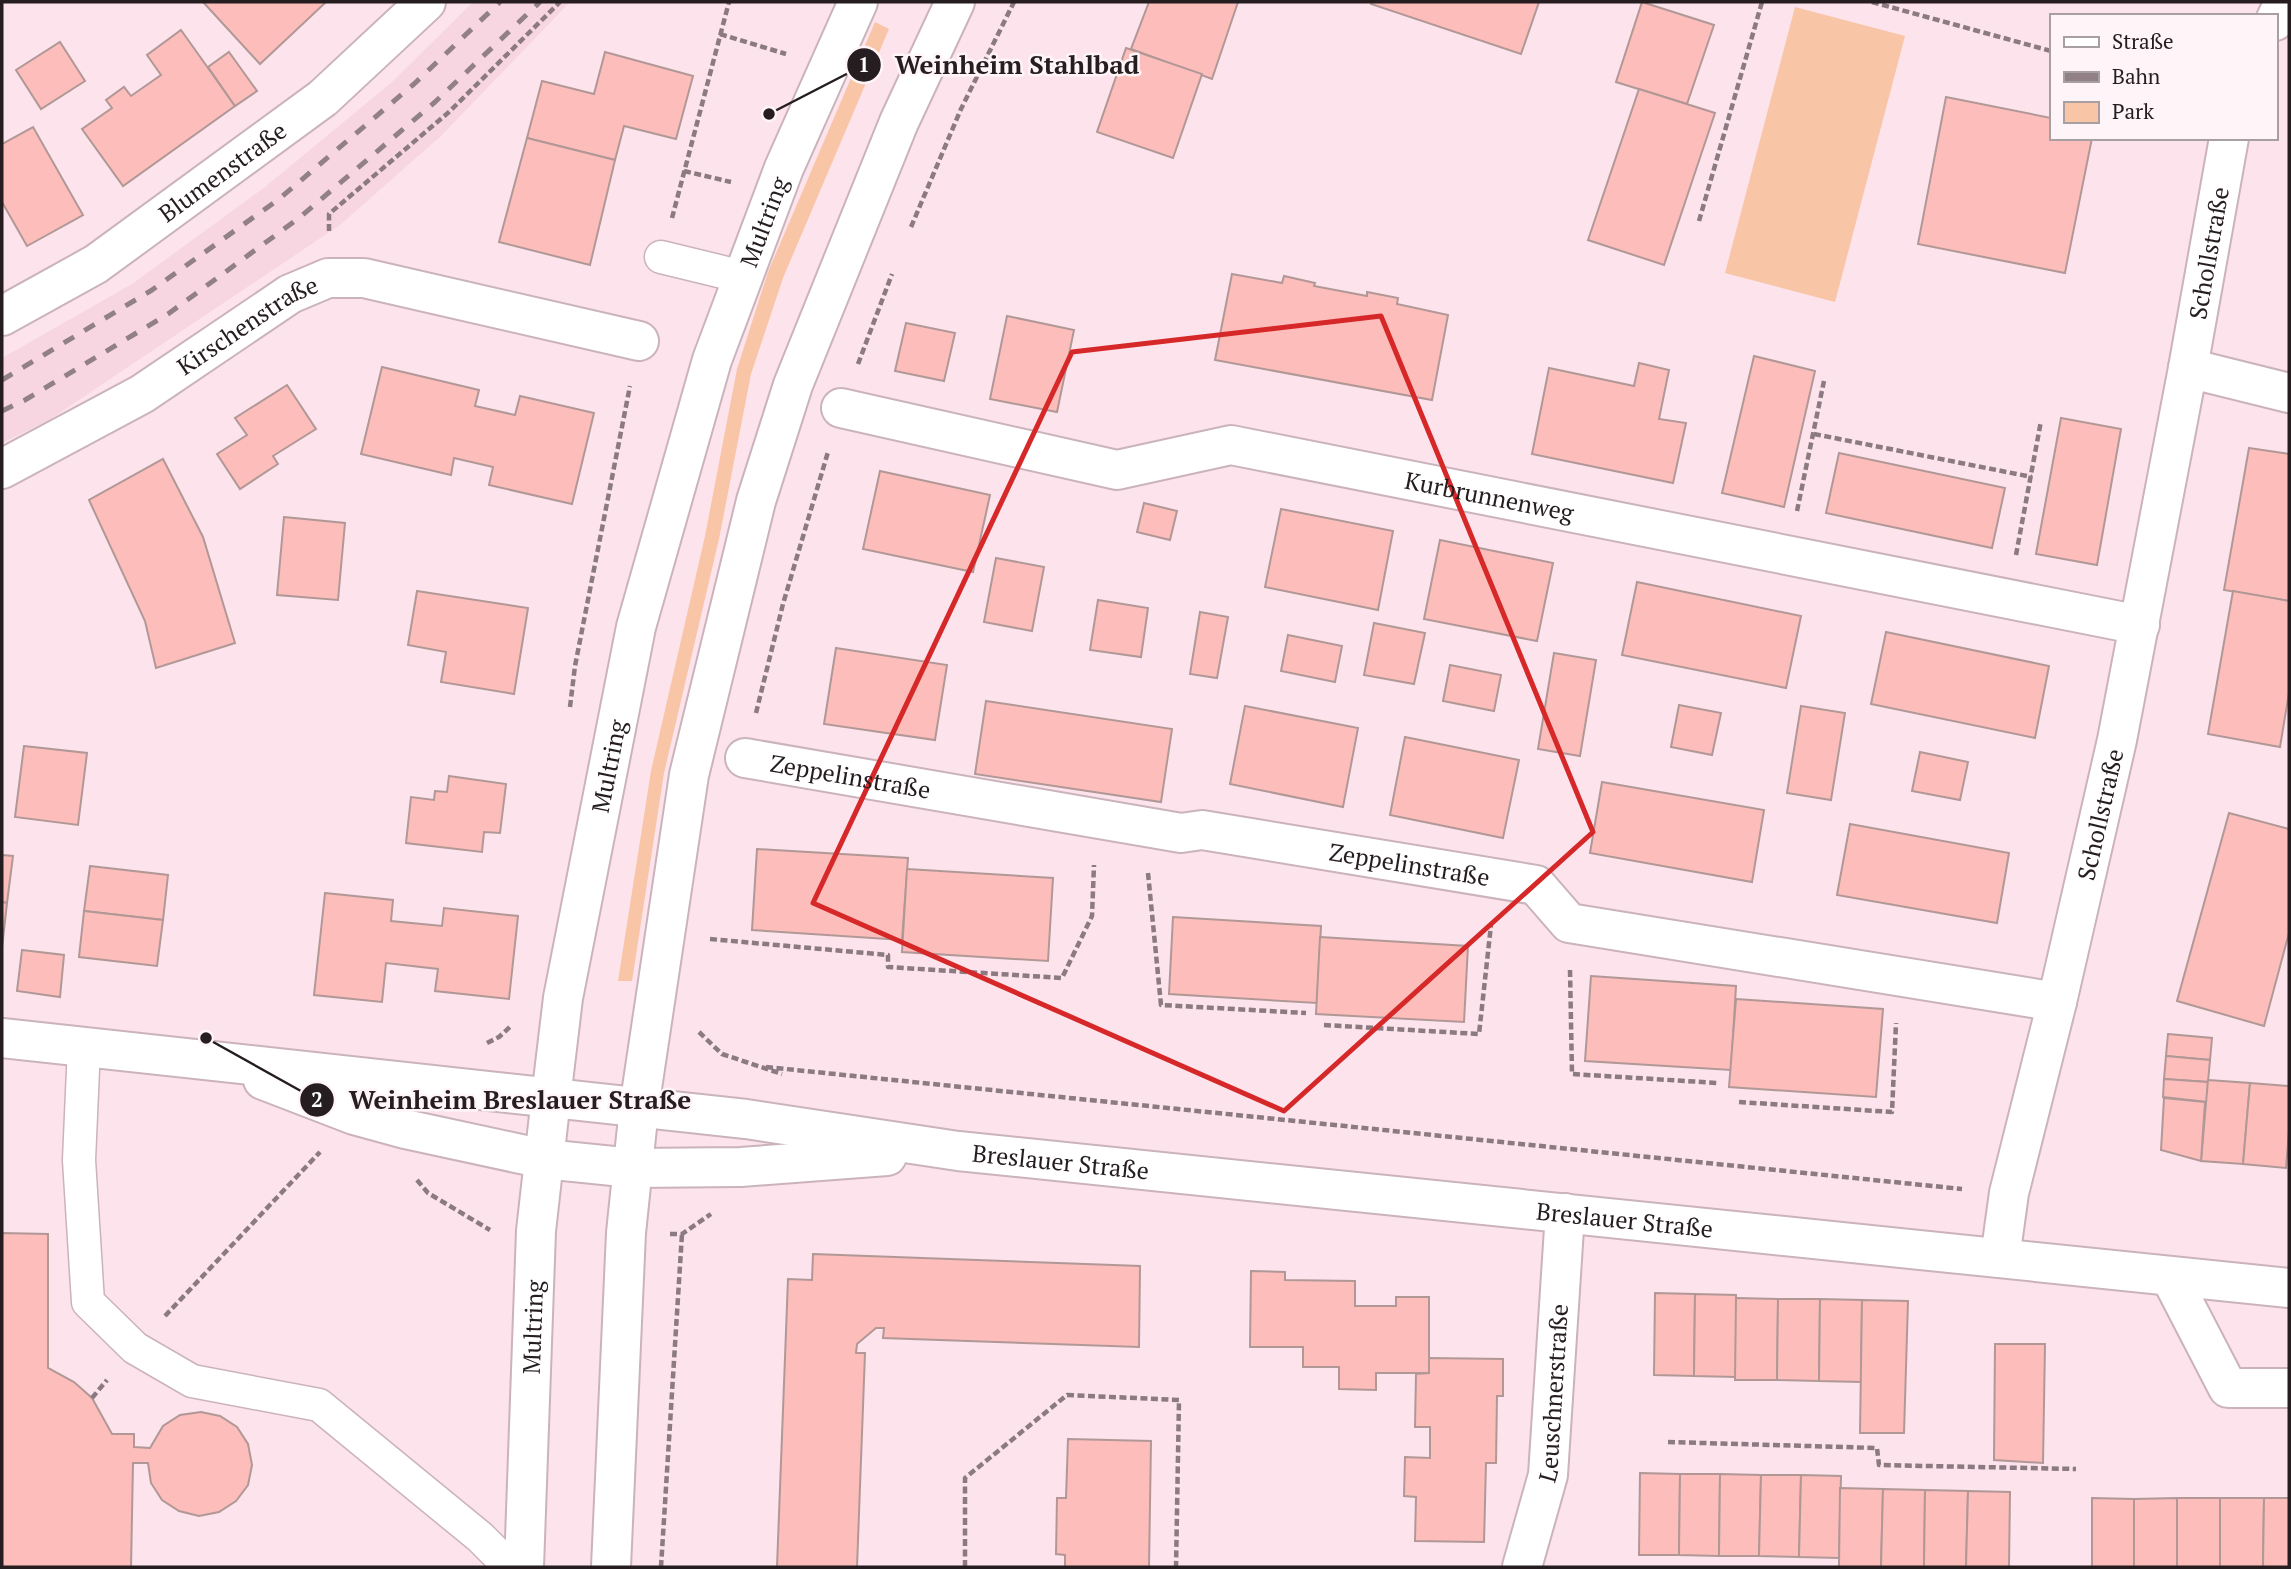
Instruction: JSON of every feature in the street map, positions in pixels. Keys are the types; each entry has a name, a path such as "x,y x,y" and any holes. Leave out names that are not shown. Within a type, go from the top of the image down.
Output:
{"street":[{"name":"Blumenstraße","path":"2,316 96,264 313,106 426,2"},
{"name":"Multring","path":"524,1567 536,1231 551,1098 563,998 636,627 712,360 784,168 858,2"},
{"path":"611,1567 626,1233 639,1108 689,775 756,501 798,372 899,122 950,7"},
{"name":"Schollstraße","path":"2000,1258 2009,1193 2118,740 2229,140"},
{"name":"Kirschenstraße","path":"2,469 142,394 290,294 328,278 364,278 639,341"},
{"path":"2188,368 2289,393"},
{"name":"Kurbrunnenweg","path":"841,408 1117,470 1231,445 2140,625"},
{"name":"Zeppelinstraße","path":"745,758 1181,834 1202,830 1536,884 1569,923"},
{"path":"1569,923 2057,1002"},
{"name":"Breslauer Straße","path":"2,1038 746,1119 958,1151 2289,1288"},
{"name":"Breslauer Straße","path":"219,1062 354,1115 405,1129 544,1159 633,1168 741,1167 958,1151"},
{"name":"Leuschnerstraße","path":"1522,1567 1548,1475 1565,1213"},
{"path":"2170,1276 2228,1388 2289,1388"}],"lane":[{"path":"662,257 743,277"},
{"path":"84,1047 79,1160 88,1302 135,1348 192,1381 319,1405 480,1537 510,1567"}],"path":[{"path":"329,214 449,112 560,2"},
{"path":"662,257 729,2"},
{"path":"905,239 961,109 1014,2"},
{"path":"1699,221 1762,2"},
{"path":"1872,2 2050,51"},
{"path":"720,34 789,55"},
{"path":"684,171 743,185"},
{"path":"745,758 783,604 841,408 896,263"},
{"path":"570,707 575,666 639,341"},
{"path":"1788,556 1824,382"},
{"path":"2008,600 2041,421"},
{"path":"1814,434 2032,477"},
{"path":"698,938 888,955 888,967 1062,978 1091,916 1097,819"},
{"path":"1143,827 1161,1005 1306,1013"},
{"path":"1324,1025 1479,1034 1496,878"},
{"path":"1569,923 1572,1074 1718,1083"},
{"path":"1738,1102 1892,1112 1899,976"},
{"path":"476,1047 499,1037 516,1022"},
{"path":"697,1023 699,1034 722,1054 752,1066 2009,1193"},
{"path":"92,1398 135,1348 354,1115"},
{"path":"428,1194 488,1230"},
{"path":"661,1567 682,1234"},
{"path":"965,1567 965,1478 1067,1395 1179,1400 1176,1567"},
{"path":"1668,1442 1877,1448 1879,1465 2076,1469"}],"highlighted area":[{"path":"1381,316 1593,832 1284,1111 813,903 1072,352"}],"shaded area":[{"path":"473,2 570,2 441,136 340,225 49,420 2,443 2,358 132,284 265,187 392,82"}],"green space":[{"path":"1795,7 1905,36 1835,302 1725,273"},
{"path":"875,22 889,29 783,278 751,374 719,539 664,773 632,981 618,981 651,771 705,536 737,369 768,272"}],"building":[{"path":"203,2 326,2 260,64"},
{"path":"1149,2 1238,2 1212,79 1131,49"},
{"path":"1539,2 1521,54 1371,4"},
{"path":"1642,2 1714,25 1687,104 1616,82"},
{"path":"181,30 235,106 123,186 82,129 112,108 106,100 124,87 131,96 161,75 147,55"},
{"path":"60,42 85,81 41,109 16,70"},
{"path":"1126,48 1202,74 1173,158 1097,132"},
{"path":"229,52 257,91 235,106 208,67"},
{"path":"605,52 693,76 676,139 624,126 615,160 527,138 542,81 594,94"},
{"path":"1639,89 1715,113 1664,265 1588,240"},
{"path":"1946,97 2050,118 2050,140 2092,140 2065,273 1918,244"},
{"path":"33,127 83,215 27,246 2,202 2,144"},
{"path":"527,138 615,160 590,265 499,242"},
{"path":"1232,274 1282,283 1284,276 1315,283 1314,286 1367,296 1367,292 1398,298 1397,304 1448,315 1432,400 1215,360"},
{"path":"1007,316 1074,330 1057,412 990,399"},
{"path":"906,323 955,333 944,381 895,371"},
{"path":"1754,356 1815,371 1784,507 1722,493"},
{"path":"1639,363 1669,370 1659,419 1686,423 1673,483 1532,454 1549,368 1634,386"},
{"path":"382,367 479,390 475,406 515,415 520,396 594,413 572,504 489,485 493,467 454,458 451,475 361,454"},
{"path":"287,385 316,429 273,456 278,464 240,489 217,454 247,435 235,418"},
{"path":"2061,418 2121,429 2097,565 2036,554"},
{"path":"2249,448 2289,454 2289,601 2224,590"},
{"path":"1839,453 2005,488 1992,548 1826,513"},
{"path":"163,459 203,537 235,643 156,668 145,621 89,500"},
{"path":"880,471 990,495 973,572 863,549"},
{"path":"1144,503 1177,511 1170,540 1137,532"},
{"path":"1281,509 1393,531 1378,610 1265,587"},
{"path":"284,517 345,523 338,600 277,595"},
{"path":"1440,540 1553,563 1537,641 1424,619"},
{"path":"996,558 1044,567 1032,631 984,622"},
{"path":"1637,582 1801,616 1786,688 1622,655"},
{"path":"417,591 528,608 514,694 441,682 446,652 408,645"},
{"path":"2233,591 2289,601 2289,693 2280,747 2208,734"},
{"path":"1098,600 1148,608 1141,657 1090,650"},
{"path":"1200,612 1228,617 1217,678 1190,674"},
{"path":"1374,623 1425,633 1414,684 1364,675"},
{"path":"1886,632 2049,666 2035,738 1871,704"},
{"path":"1288,635 1342,646 1335,682 1281,671"},
{"path":"836,648 947,665 935,740 824,724"},
{"path":"1554,653 1596,660 1580,756 1538,749"},
{"path":"1450,665 1501,675 1494,711 1443,701"},
{"path":"986,701 1172,729 1161,802 975,774"},
{"path":"1679,705 1721,713 1712,755 1671,747"},
{"path":"1245,706 1358,728 1343,807 1230,784"},
{"path":"1801,706 1845,713 1831,800 1787,793"},
{"path":"1405,737 1519,760 1503,838 1390,815"},
{"path":"24,746 87,753 78,825 15,817"},
{"path":"1920,752 1968,762 1960,800 1912,791"},
{"path":"449,776 506,784 500,833 484,832 482,852 406,843 411,797 434,800 435,791 447,792"},
{"path":"1602,782 1764,810 1752,882 1590,853"},
{"path":"2229,813 2289,829 2289,933 2264,1026 2177,1001"},
{"path":"1850,824 2009,853 1997,923 1837,895"},
{"path":"757,849 908,858 902,940 752,930"},
{"path":"2,855 13,856 7,903 2,902"},
{"path":"90,866 168,875 163,920 84,911"},
{"path":"907,869 1053,878 1048,961 902,952"},
{"path":"325,893 393,900 391,921 442,926 444,908 518,916 509,999 435,991 438,969 386,963 382,1002 314,995"},
{"path":"2,902 7,903 2,948"},
{"path":"84,911 163,920 157,966 79,957"},
{"path":"1173,917 1321,926 1317,1003 1169,994"},
{"path":"1320,937 1468,946 1464,1022 1316,1014"},
{"path":"22,950 64,955 60,997 17,991"},
{"path":"1591,976 1736,986 1731,1070 1585,1061"},
{"path":"1736,999 1883,1009 1876,1097 1729,1087"},
{"path":"2168,1034 2212,1038 2210,1060 2166,1056"},
{"path":"2166,1056 2210,1060 2208,1082 2164,1079"},
{"path":"2164,1079 2208,1082 2207,1102 2163,1097"},
{"path":"2208,1080 2250,1083 2243,1164 2201,1161"},
{"path":"2250,1083 2289,1086 2286,1168 2243,1164"},
{"path":"2164,1098 2205,1102 2201,1161 2161,1150"},
{"path":"2,1233 48,1234 48,1368 74,1382 92,1398 112,1434 134,1434 134,1447 150,1448 163,1426 180,1415 201,1412 220,1416 237,1427 248,1444 252,1465 248,1485 236,1501 219,1512 199,1516 179,1511 162,1500 151,1483 148,1463 133,1463 131,1567 2,1567"},
{"path":"813,1254 1140,1266 1139,1347 883,1338 884,1328 876,1328 857,1344 856,1353 865,1353 857,1567 777,1567 788,1279 812,1280"},
{"path":"1251,1271 1285,1272 1285,1280 1355,1281 1355,1306 1396,1306 1396,1297 1429,1297 1429,1373 1376,1373 1376,1390 1339,1389 1339,1367 1303,1367 1303,1347 1250,1347"},
{"path":"1655,1293 1695,1294 1694,1376 1654,1375"},
{"path":"1695,1294 1736,1295 1736,1377 1694,1376"},
{"path":"1736,1298 1778,1299 1777,1380 1735,1380"},
{"path":"1778,1299 1820,1299 1819,1381 1777,1380"},
{"path":"1820,1299 1862,1300 1861,1382 1819,1381"},
{"path":"1862,1300 1908,1301 1904,1433 1860,1433"},
{"path":"1995,1344 2045,1344 2043,1463 1994,1460"},
{"path":"1429,1358 1503,1359 1503,1396 1497,1396 1496,1463 1486,1463 1484,1542 1415,1541 1416,1497 1404,1496 1405,1457 1430,1458 1430,1427 1415,1427 1416,1374 1429,1373"},
{"path":"1068,1439 1151,1441 1149,1567 1065,1567 1065,1555 1056,1554 1057,1498 1066,1498"},
{"path":"1640,1473 1680,1474 1679,1555 1639,1555"},
{"path":"1680,1474 1720,1474 1719,1556 1679,1555"},
{"path":"1720,1474 1761,1475 1759,1556 1719,1556"},
{"path":"1761,1475 1801,1475 1799,1557 1759,1556"},
{"path":"1801,1475 1841,1476 1839,1558 1799,1557"},
{"path":"1840,1488 1883,1489 1881,1567 1839,1567"},
{"path":"1883,1489 1925,1490 1924,1567 1881,1567"},
{"path":"1925,1490 1968,1491 1966,1567 1924,1567"},
{"path":"1968,1491 2010,1492 2009,1567 1966,1567"},
{"path":"2092,1498 2134,1499 2134,1567 2092,1567"},
{"path":"2177,1498 2177,1567 2134,1567 2134,1499"},
{"path":"2177,1498 2220,1498 2220,1567 2177,1567"},
{"path":"2220,1498 2264,1498 2263,1567 2220,1567"},
{"path":"2264,1498 2289,1498 2289,1567 2263,1567"}],"railway":[{"path":"2,380 152,290 279,199 414,84 500,2"},
{"path":"2,411 25,400 168,314 299,218 435,102 540,2"}],"place":[{"name":"Weinheim Stahlbad","path":"769,114"},
{"name":"Weinheim Breslauer Straße","path":"206,1038"}]}
